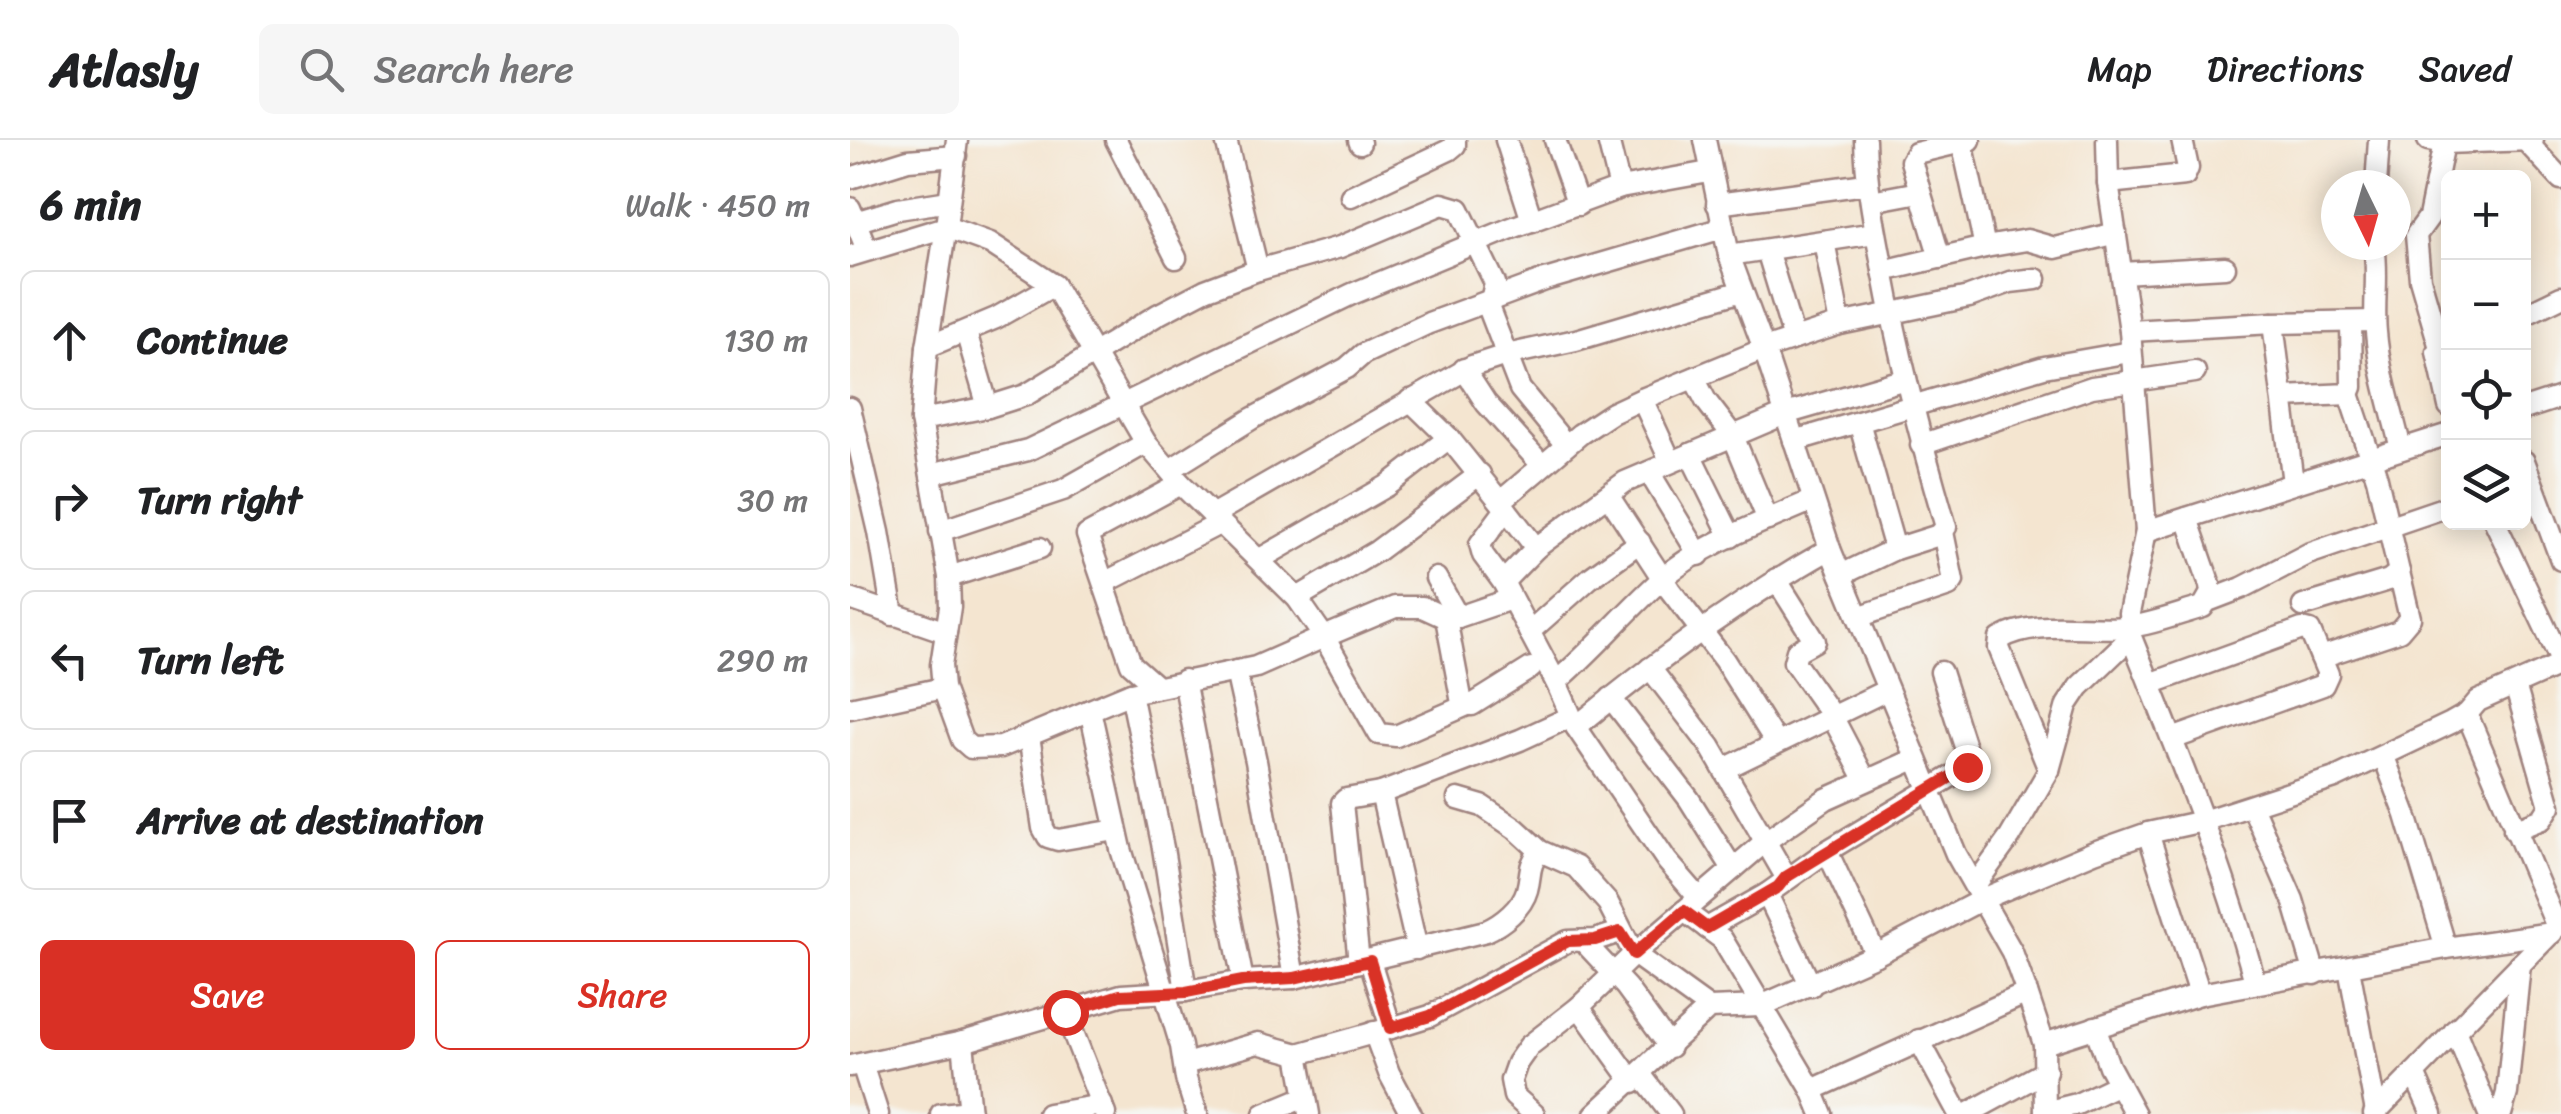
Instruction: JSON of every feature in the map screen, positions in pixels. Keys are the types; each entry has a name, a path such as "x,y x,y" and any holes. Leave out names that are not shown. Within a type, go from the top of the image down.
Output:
{"street":[{"path":"1116,140 1176,258"},
{"path":"1226,140 1258,270"},
{"path":"1351,196 1448,150 1455,140"},
{"path":"1506,140 1532,222"},
{"path":"1555,140 1578,205"},
{"path":"1608,140 1620,188"},
{"path":"1704,140 1729,255 1830,548 1956,854 2012,952 2027,993 2044,1044 2045,1113 2120,1084"},
{"path":"1858,617 1949,586 1953,581 1946,527 1921,444 1890,312 1868,193 1865,140"},
{"path":"2107,140 2108,183 2136,380 2146,532 2132,599 2130,632 2239,924 2255,982"},
{"path":"2108,183 2185,175 2188,168 2182,140"},
{"path":"2377,170 2379,140"},
{"path":"1940,258 1911,165 1912,157 1966,141 1984,246"},
{"path":"2441,338 2420,279 2416,236 2430,217 2436,141 2528,141 2561,179"},
{"path":"850,178 956,148 927,346 921,420 949,577 950,608 941,665 943,688 962,740 971,748 1002,746 1132,692 1256,667 1395,607 1422,607 1452,618 1507,591 1536,548 1625,482 1785,414 1906,379"},
{"path":"931,474 1028,450 1352,294 1532,222 1620,188 1709,172"},
{"path":"1717,204 1920,192"},
{"path":"948,201 853,215 858,253 946,227 990,244 1054,285 1146,443 1297,598 1379,734 1396,736 1466,705 1531,668"},
{"path":"921,420 1026,395 1204,290 1340,247 1442,204 1459,209 1495,283 1490,314 1520,389 1566,444"},
{"path":"1156,686 1131,664 1087,537 1089,531 1176,476 1253,418 1347,368 1363,354 1491,298 1723,228"},
{"path":"1729,255 1875,233"},
{"path":"1883,271 1984,246 2027,240 2055,248 2116,233"},
{"path":"1824,241 1840,324"},
{"path":"1767,250 1794,339"},
{"path":"2376,260 2375,322 2401,449"},
{"path":"2122,272 2225,267"},
{"path":"1822,1114 1812,1090 1722,940 1707,928 1667,861 1573,722 1530,632 1480,544 1503,505 1542,465 1612,413 1764,349 1840,324 2036,279"},
{"path":"927,346 966,332 1054,285"},
{"path":"1104,584 1464,369 1506,354 1576,340 1742,291"},
{"path":"2531,312 2561,297"},
{"path":"2322,656 2399,631 2410,618 2377,478 2349,394 2351,322"},
{"path":"1794,442 2130,342 2274,323 2375,322"},
{"path":"2274,323 2293,483"},
{"path":"966,332 988,407"},
{"path":"2441,349 2437,352 2441,372"},
{"path":"1464,369 1486,402 1542,465"},
{"path":"1921,444 2092,387 2195,372"},
{"path":"1694,378 1733,436 1768,520"},
{"path":"2282,398 2349,394"},
{"path":"2531,407 2561,397"},
{"path":"1642,399 1731,537"},
{"path":"1410,400 1480,474 1536,548"},
{"path":"850,408 879,532 893,615"},
{"path":"1859,422 1895,549"},
{"path":"2146,532 2441,436"},
{"path":"1260,559 1387,486 1448,438"},
{"path":"940,531 1063,490 1146,443"},
{"path":"1649,472 1699,556"},
{"path":"1297,598 1378,552 1480,474"},
{"path":"2531,487 2559,551"},
{"path":"1608,495 1699,630 1724,660 1775,741"},
{"path":"1556,682 1590,654 1664,577 1731,537 1813,500"},
{"path":"2049,770 1999,648 2000,639 2010,633 2050,628 2130,632 2203,607 2208,601 2308,554 2441,508"},
{"path":"2187,518 2210,585 2208,601"},
{"path":"1458,799 1482,806 1540,850 1576,868 1608,903 1634,954 1709,1008 1761,1006 1876,954 1979,892 2148,833 2252,806 2384,757 2467,714 2478,701 2561,663 2499,530"},
{"path":"1841,575 1895,549 1944,532"},
{"path":"1530,632 1590,578 1640,542"},
{"path":"949,577 1040,548"},
{"path":"1410,1114 1390,1073 1364,962 1341,808 1346,799 1381,793 1573,722 1611,698 1699,630 1830,548"},
{"path":"2303,606 2389,580 2399,572"},
{"path":"1436,578 1452,618 1462,703 1466,705"},
{"path":"1776,579 1816,642 1797,651 1794,662 1832,716 1866,779"},
{"path":"850,600 946,632"},
{"path":"2150,684 2302,629 2310,631 2322,656 2328,674 2324,685 2172,739"},
{"path":"1979,892 2049,770 2068,705 2078,687 2130,632"},
{"path":"1650,668 1724,768 1786,877"},
{"path":"1236,671 1294,978"},
{"path":"1707,928 1767,894 1786,877 1970,763 1941,672"},
{"path":"1184,680 1243,981"},
{"path":"2514,830 2542,819 2550,806 2515,685"},
{"path":"850,708 943,688"},
{"path":"1724,768 1887,690"},
{"path":"1132,692 1186,992"},
{"path":"1611,698 1689,800 1734,869"},
{"path":"1090,710 1116,830 1197,1114"},
{"path":"2467,714 2557,928"},
{"path":"1029,736 1043,828 1048,837 1058,840 1116,830"},
{"path":"2384,757 2406,815 2446,948"},
{"path":"1534,1114 1514,1096 1511,1080 1517,1063 1530,1046 1579,1008 1634,954 1768,840 1826,799 1916,759"},
{"path":"1381,793 1418,949"},
{"path":"2252,806 2294,900 2315,974"},
{"path":"2148,833 2200,994"},
{"path":"878,1114 856,1065 963,1042 1120,995 1186,992 1243,981 1294,978 1499,926 1524,898 1530,865 1540,850"},
{"path":"1827,851 1876,954"},
{"path":"1767,894 1811,986"},
{"path":"2044,1044 2200,994 2557,928"},
{"path":"2375,1113 2557,928"},
{"path":"1185,1064 1258,1043 1298,1054 1430,1016 1568,941 1620,932"},
{"path":"1583,941 1626,987 1670,1047"},
{"path":"2501,1114 2511,1067 2520,964"},
{"path":"2349,968 2375,1113"},
{"path":"1812,1090 2027,993"},
{"path":"1579,1008 1672,1114"},
{"path":"1595,1114 1709,1008"},
{"path":"1048,1114 1104,1110 1065,1012"},
{"path":"2095,1026 2109,1066 2136,1114"},
{"path":"2455,1030 2489,1114"},
{"path":"1919,1040 1959,1114"},
{"path":"941,1114 970,1112 963,1042"},
{"path":"1264,1114 1307,1105 1298,1054"},
{"path":"1967,1114 2046,1071"},
{"path":"2414,1073 2432,1114"}],"route":[{"path":"1065,1012 1120,995 1186,992 1243,981 1294,978 1370,961 1390,1028 1430,1016 1568,941 1595,940 1620,932 1634,954 1684,911 1707,928 1778,887 1786,877 1869,824 1967,767"}]}
